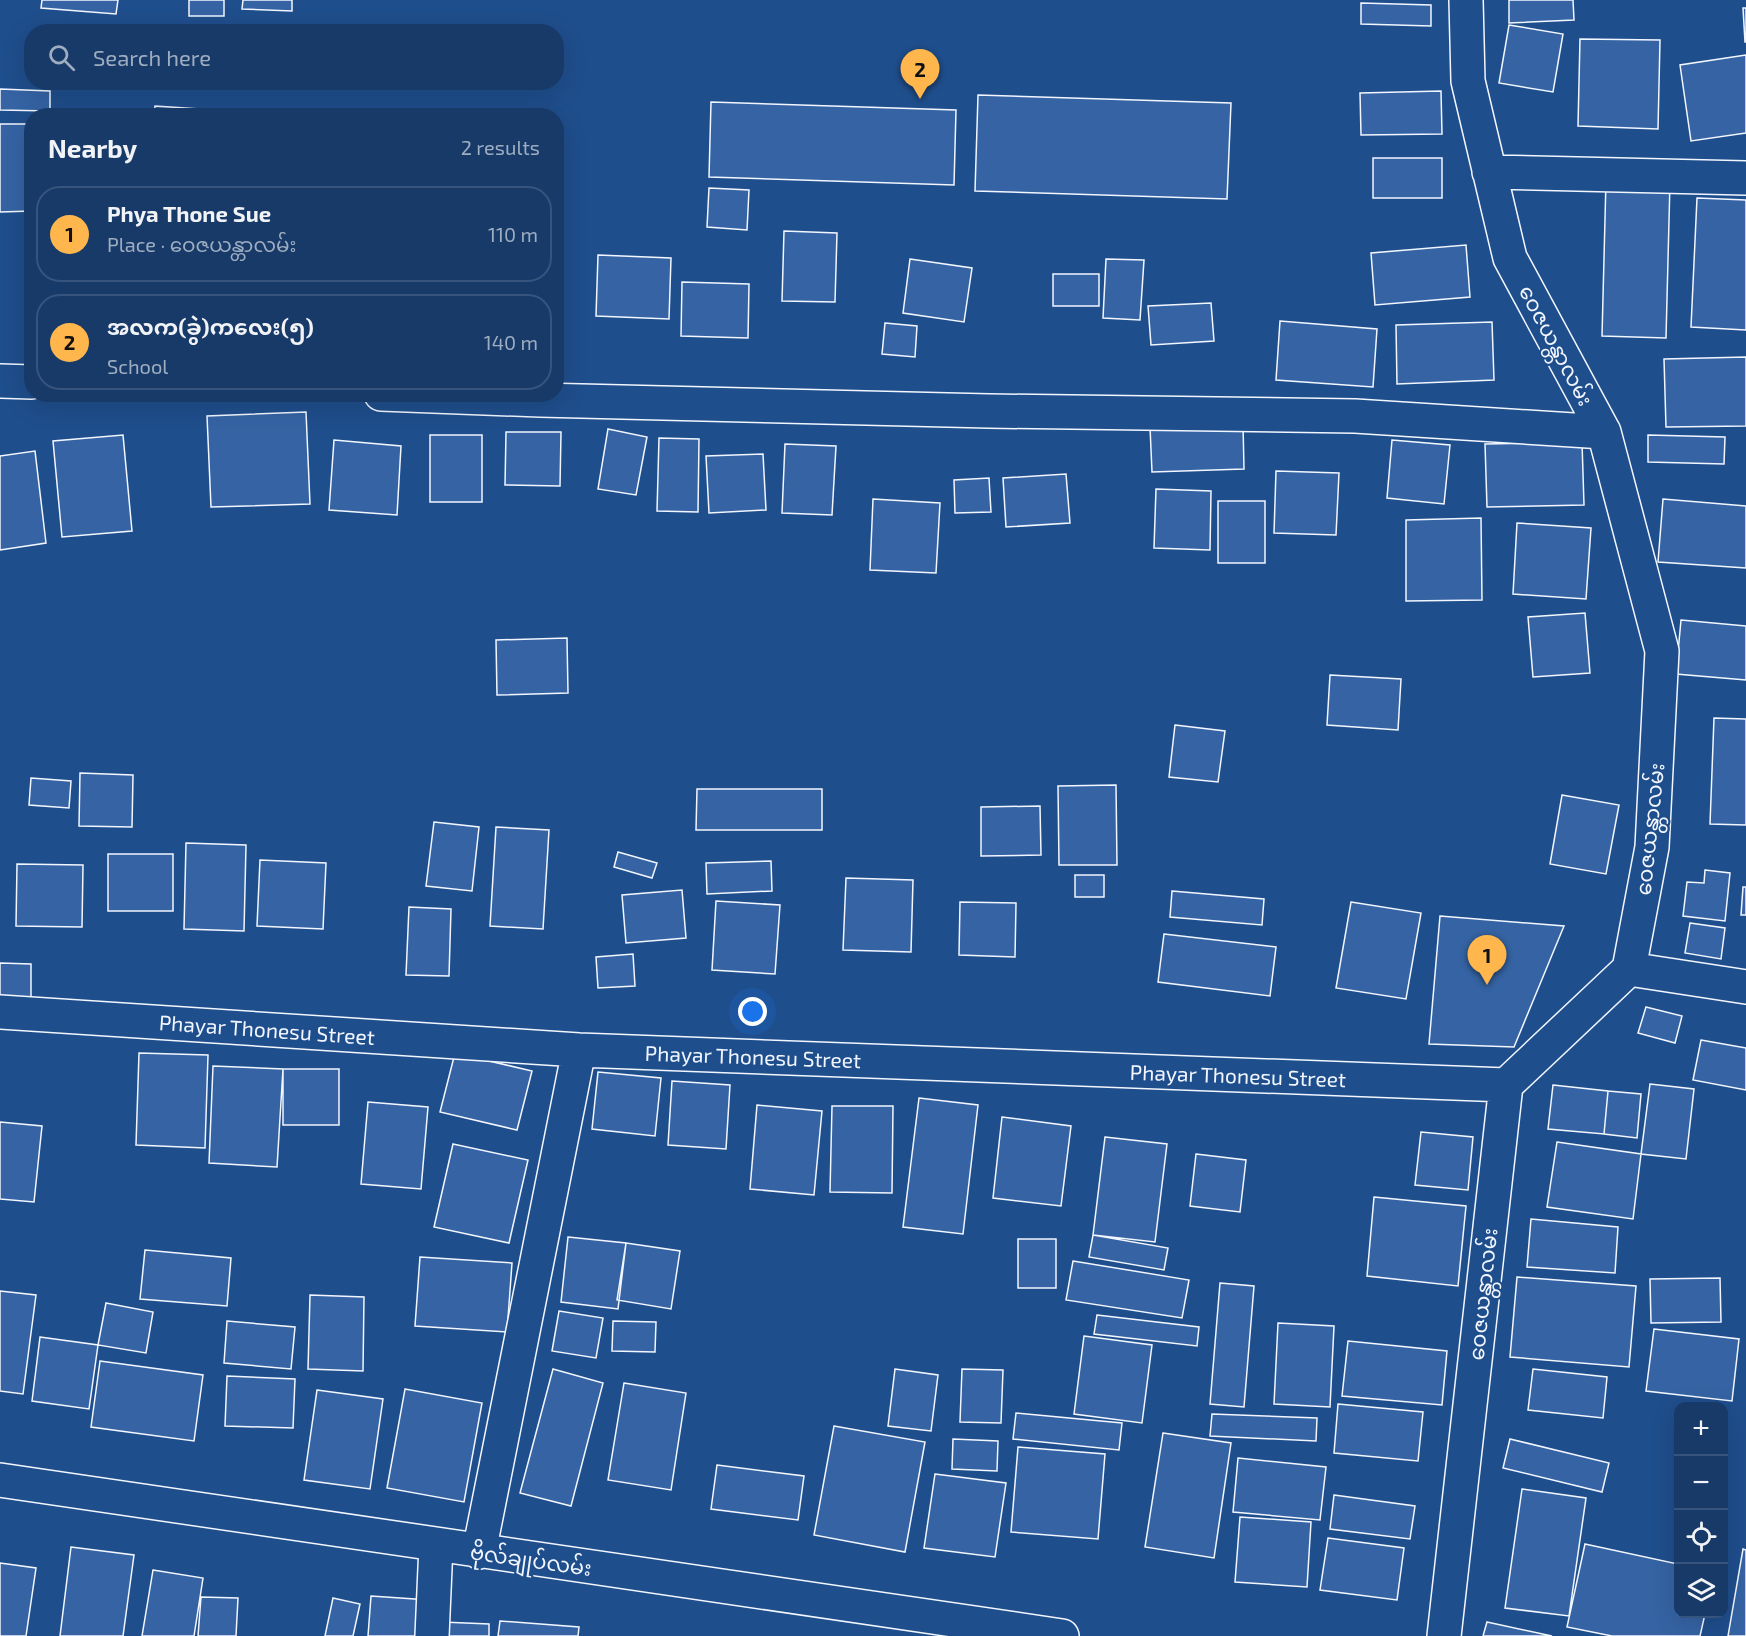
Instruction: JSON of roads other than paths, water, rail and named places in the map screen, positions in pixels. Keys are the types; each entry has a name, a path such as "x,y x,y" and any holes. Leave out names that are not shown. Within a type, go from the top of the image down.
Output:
{"street":[{"name":"ဝေဇယန္တာလမ်း","path":"1466,0 1468,81 1510,258 1604,432 1662,651 1652,847 1629,969"},
{"path":"1489,172 1746,178"},
{"path":"0,381 24,382"},
{"path":"564,401 953,410 1354,416 1604,432"},
{"path":"1506,1085 1629,969 1746,987"},
{"name":"Phayar Thonesu Street","path":"0,1012 579,1050 1506,1085"},
{"path":"479,1552 579,1050"},
{"name":"ဝေဇယန္တာလမ်း","path":"1444,1636 1506,1085"},
{"name":"ဗိုလ်ချုပ်လမ်း","path":"0,1480 1062,1636"},
{"path":"432,1636 436,1545"}],"place":[{"name":"အလက(ခွဲ)ကလေး(၅)","path":"920,99"},
{"name":"Phya Thone Sue","path":"1487,985"}]}
